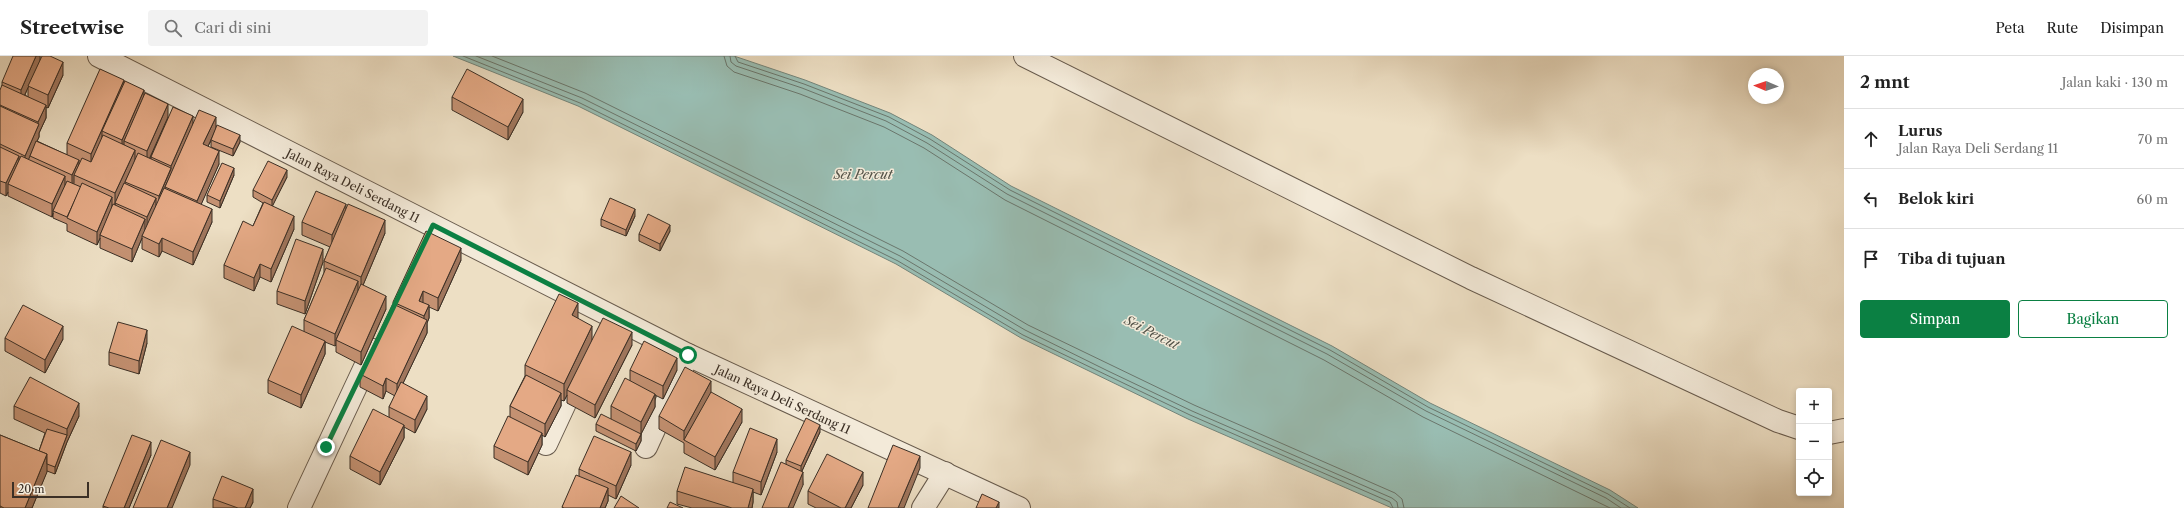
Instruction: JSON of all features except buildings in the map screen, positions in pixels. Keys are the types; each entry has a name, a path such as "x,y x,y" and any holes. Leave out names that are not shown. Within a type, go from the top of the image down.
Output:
{"street":[{"name":"Jalan Raya Deli Serdang 11","path":"99,56 433,225 603,322 688,355 1019,508"},
{"path":"1026,56 1471,278 1778,421 1796,427"},
{"path":"422,246 433,225"},
{"path":"299,508 381,332"},
{"path":"646,447 688,355"},
{"path":"546,444 586,358"},
{"path":"1832,432 1844,430"},
{"path":"923,508 945,473"}],"water":[{"name":"Sei Percut","path":"453,56 734,56 805,80 890,113 932,135 1011,186 1332,346 1430,403 1610,490 1638,508 1392,508 1188,419 1021,338 896,264 578,106"}],"route":[{"path":"326,447 433,225 606,315 688,355"}]}
